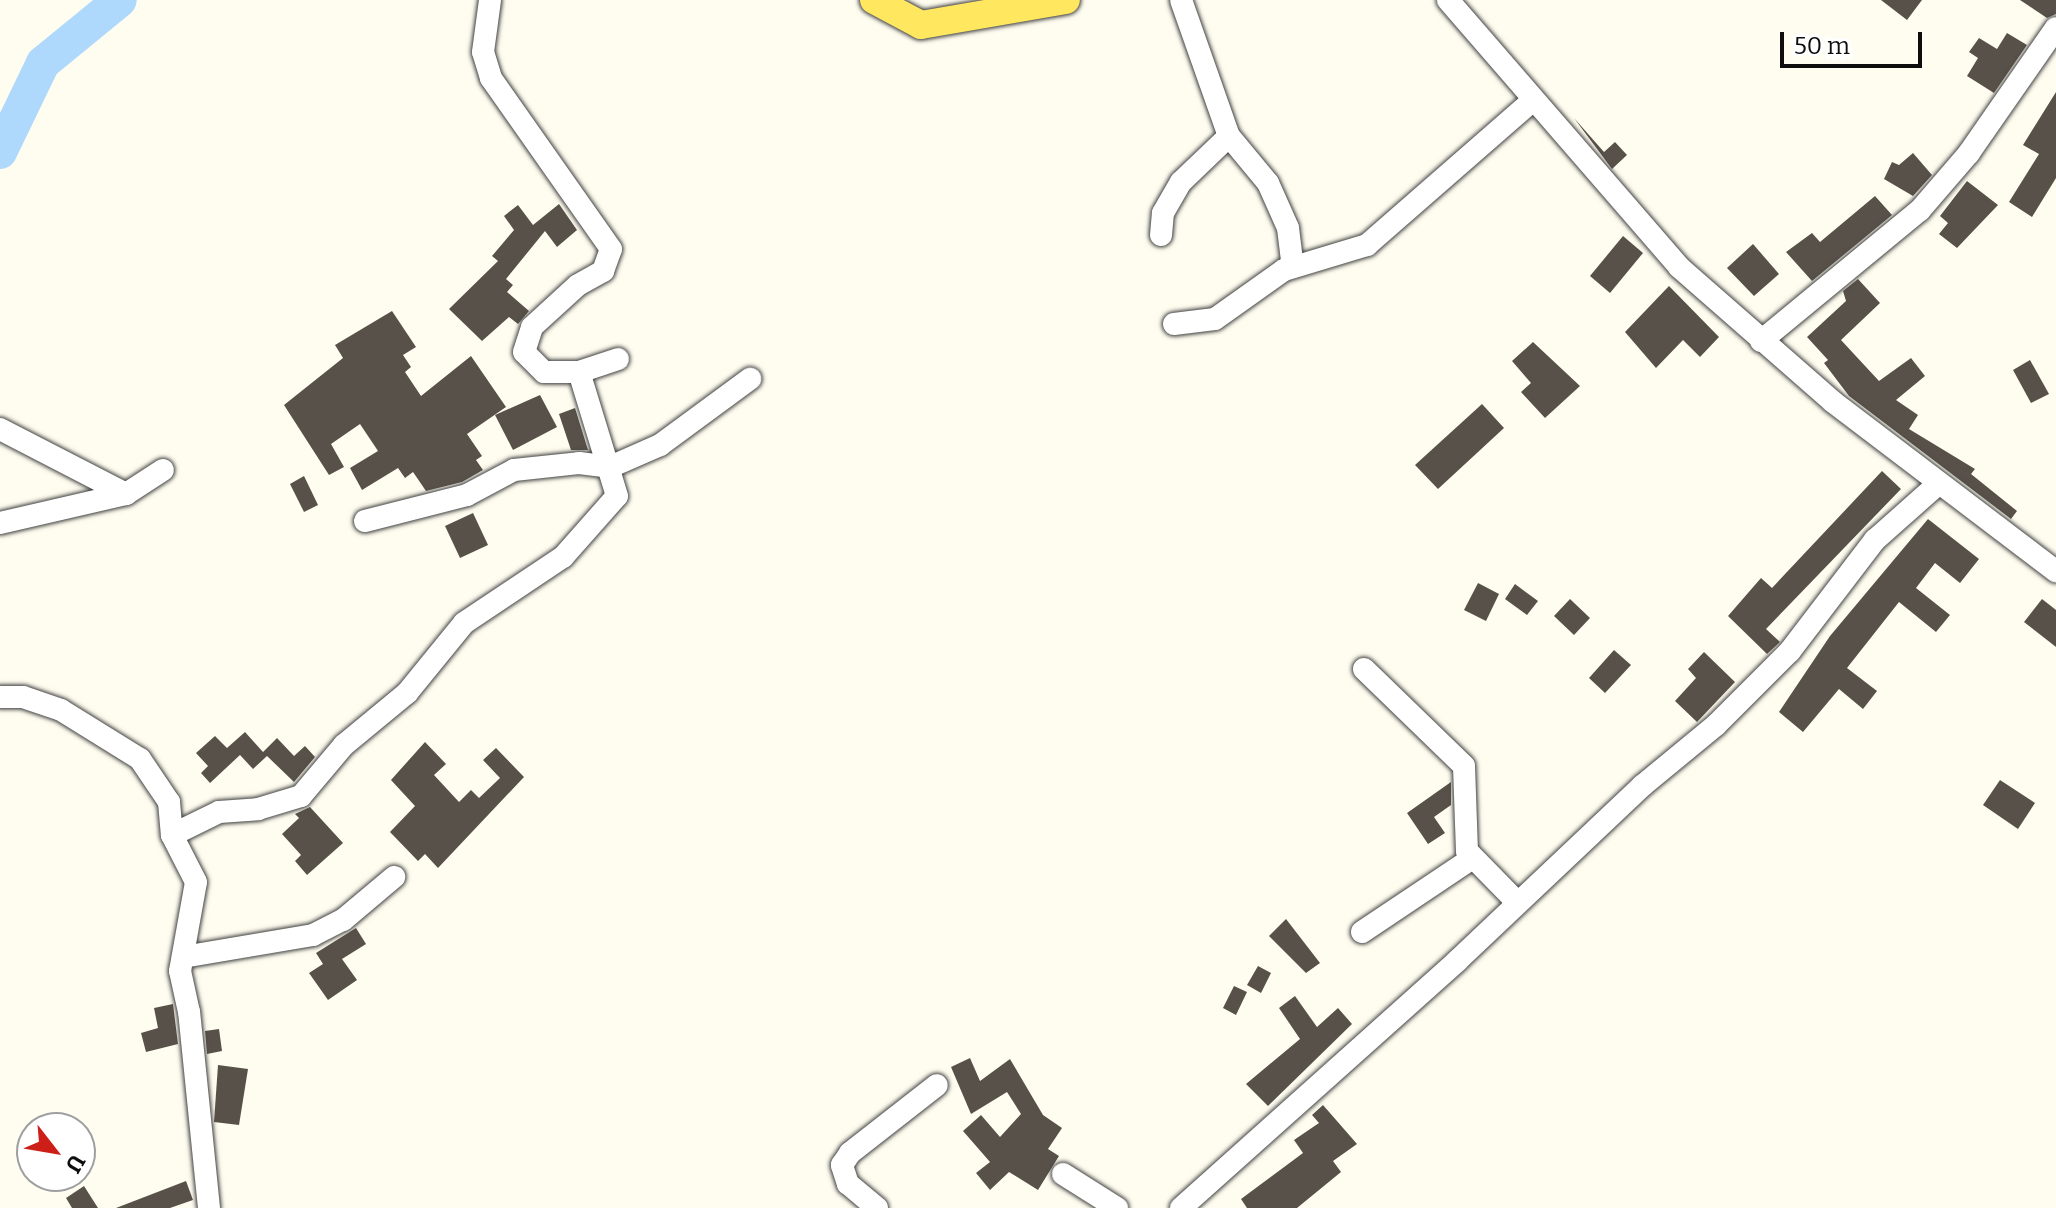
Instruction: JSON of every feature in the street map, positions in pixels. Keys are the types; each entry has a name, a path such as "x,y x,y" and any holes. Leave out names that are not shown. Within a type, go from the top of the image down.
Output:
{"main road":[{"path":"874,0 921,25 1066,0"}],"street":[{"path":"490,0 483,52 491,78 611,249 603,271 547,309 524,345 528,361 544,372 579,372 618,359"},
{"path":"1181,0 1229,136 1268,183 1288,228 1293,267"},
{"path":"1448,0 1532,101 1679,267 1761,341 1937,485 2056,571"},
{"path":"1761,341 1920,210 1969,153 2056,28"},
{"path":"1174,324 1230,312 1275,275 1293,267 1338,258 1374,239 1532,101"},
{"path":"1161,235 1163,213 1181,182 1229,136"},
{"path":"172,835 219,812 271,807 301,796 344,745 407,693 464,623 563,557 609,511 617,496 579,372"},
{"path":"365,521 467,495 514,470 579,463 610,467 660,445 750,379"},
{"path":"0,429 126,494"},
{"path":"0,523 126,494 163,470"},
{"path":"1181,1208 1716,725 1790,651 1875,540 1937,485"},
{"path":"1364,669 1464,766 1465,843 1471,859 1517,902"},
{"path":"0,697 23,697 61,710 140,759 169,802 172,835 196,882 181,985 189,1012 209,1208"},
{"path":"1362,932 1471,859"},
{"path":"183,957 313,935 343,920 394,877"},
{"path":"877,1208 848,1184 842,1165 850,1153 937,1085"},
{"path":"1063,1174 1117,1208"}],"building":[{"path":"1881,0 1922,0 1907,20"},
{"path":"2020,0 2056,0 2056,14 2047,18"},
{"path":"2007,33 2027,45 1994,93 1967,76 1978,58 1969,52 1979,38 1997,49"},
{"path":"2056,92 2056,178 2032,217 2009,202 2039,154 2023,145"},
{"path":"1574,118 1604,152 1615,142 1627,155 1612,169"},
{"path":"1913,153 1932,175 1913,196 1884,179 1892,162 1899,165"},
{"path":"1967,181 1998,205 1957,248 1939,234 1948,223 1940,216"},
{"path":"1875,196 1892,215 1812,281 1786,252 1812,233 1820,242"},
{"path":"559,204 577,230 557,247 545,231 506,279 513,285 507,292 529,311 518,324 509,317 482,341 449,309 498,261 492,256 514,230 504,216 518,205 533,225"},
{"path":"1623,236 1643,253 1610,293 1590,276"},
{"path":"1753,244 1779,274 1754,296 1727,268"},
{"path":"1858,279 1880,303 1841,340 1879,381 1911,358 1925,376 1896,400 1918,415 1909,429 1975,469 1971,474 2017,511 2011,519 1849,396 1824,363 1828,360 1807,337 1846,301 1843,291"},
{"path":"1669,286 1719,337 1700,357 1683,340 1656,368 1625,332"},
{"path":"392,311 416,347 403,355 411,367 405,372 421,396 471,356 506,407 467,434 482,456 476,460 483,470 462,482 426,491 413,472 405,478 398,468 362,490 350,468 378,451 360,424 331,444 344,467 329,475 284,405 343,358 335,345"},
{"path":"1533,342 1580,386 1545,418 1521,392 1531,383 1512,361"},
{"path":"2030,360 2049,394 2031,403 2013,370"},
{"path":"540,395 557,427 513,450 495,415"},
{"path":"1482,404 1504,428 1438,489 1415,465"},
{"path":"575,408 588,450 571,450 559,414"},
{"path":"1882,471 1901,489 1766,629 1780,642 1767,654 1728,616 1761,578 1772,588"},
{"path":"304,476 318,505 304,512 290,484"},
{"path":"473,513 488,545 460,558 445,526"},
{"path":"1928,519 1979,559 1960,583 1935,563 1916,588 1950,615 1936,632 1899,602 1847,668 1877,691 1863,709 1839,689 1803,732 1779,712 1830,636"},
{"path":"1478,583 1499,594 1486,621 1464,610"},
{"path":"1515,584 1538,601 1527,615 1505,599"},
{"path":"1570,599 1590,618 1574,635 1554,616"},
{"path":"2042,599 2056,610 2056,647 2024,622"},
{"path":"1614,650 1631,665 1605,693 1589,678"},
{"path":"1704,652 1735,682 1697,722 1675,701 1696,678 1688,669"},
{"path":"245,732 263,752 277,738 294,756 305,746 315,757 294,782 267,756 253,769 240,755 210,783 201,773 208,766 196,753 215,736 227,748"},
{"path":"425,742 446,764 434,775 459,802 471,790 479,798 500,778 483,760 496,748 524,777 438,868 425,854 418,861 390,832 415,806 391,780"},
{"path":"2000,780 2035,803 2018,829 1983,805"},
{"path":"1451,782 1451,805 1434,817 1445,833 1428,844 1407,813"},
{"path":"310,807 343,843 307,875 295,861 301,855 282,834 299,818 295,814"},
{"path":"1286,919 1320,963 1306,973 1269,936"},
{"path":"356,928 366,944 342,959 357,980 328,1000 309,973 323,964 316,953"},
{"path":"1258,966 1271,973 1261,993 1247,985"},
{"path":"1234,986 1247,992 1236,1015 1223,1008"},
{"path":"1295,996 1317,1027 1338,1008 1352,1024 1268,1106 1246,1084 1300,1039 1279,1008"},
{"path":"173,1004 178,1044 146,1052 141,1033 158,1028 154,1008"},
{"path":"219,1029 222,1051 207,1054 205,1031"},
{"path":"970,1058 980,1081 1010,1059 1043,1115 1062,1128 1048,1149 1059,1156 1038,1190 1009,1172 990,1190 976,1173 990,1162 963,1131 981,1115 1000,1137 1021,1114 1007,1092 971,1114 951,1067"},
{"path":"218,1065 248,1069 239,1125 214,1122"},
{"path":"1323,1105 1357,1144 1333,1161 1341,1172 1297,1208 1247,1208 1241,1199 1303,1153 1294,1140 1319,1123 1312,1115"},
{"path":"186,1181 193,1200 170,1208 116,1208"},
{"path":"75,1192 88,1192 98,1208 72,1208 66,1198"}],"waterway":[{"path":"0,152 43,63 120,0"}]}
